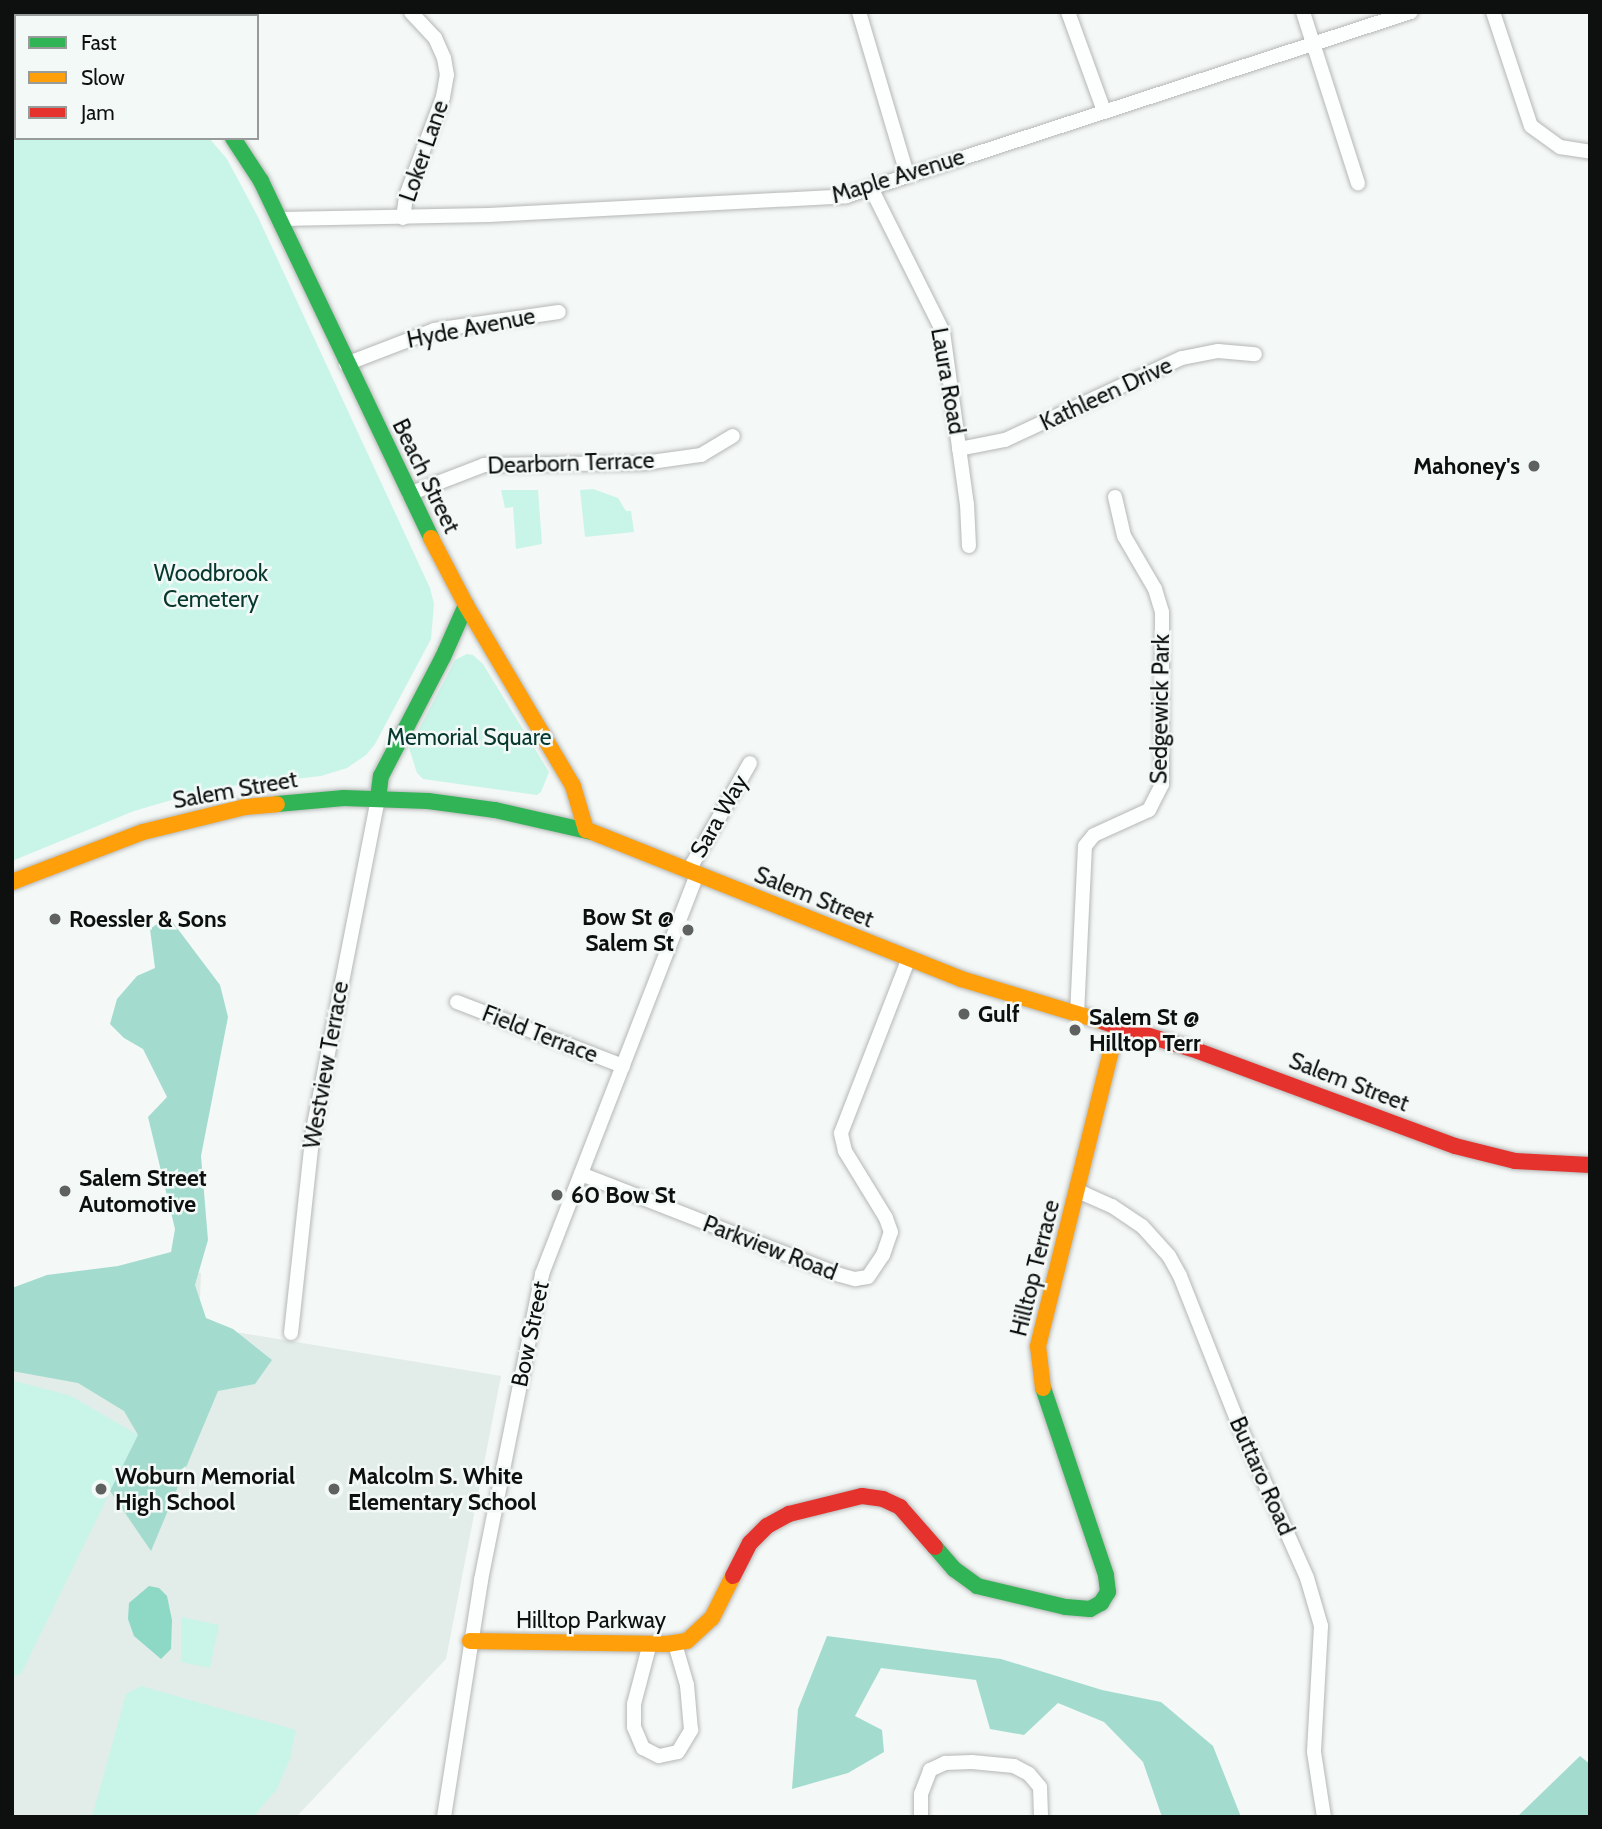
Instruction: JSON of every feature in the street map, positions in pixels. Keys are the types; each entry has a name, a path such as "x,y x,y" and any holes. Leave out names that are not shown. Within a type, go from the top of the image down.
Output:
{"street":[{"name":"Loker Lane","path":"403,218 406,196 443,97 447,75 444,58 435,38 411,12"},
{"path":"859,12 907,174"},
{"path":"1068,12 1104,111"},
{"path":"1303,12 1358,183"},
{"name":"Maple Avenue","path":"280,219 403,218 820,200 871,188 907,174 1411,12"},
{"path":"1493,12 1528,121 1546,139 1564,149 1590,152"},
{"name":"Beach Street","path":"234,140 253,167 280,219 346,364 466,606 573,786 586,830"},
{"name":"Laura Road","path":"871,188 941,326 969,516 969,546"},
{"name":"Hyde Avenue","path":"346,364 434,330 559,312"},
{"name":"Kathleen Drive","path":"959,449 1005,440 1182,358 1218,351 1255,354"},
{"name":"Dearborn Terrace","path":"409,494 484,465 615,466 654,462 701,455 733,436"},
{"name":"Sedgewick Park","path":"1077,1015 1085,846 1094,835 1133,820 1149,810 1156,801 1162,784 1162,611 1150,579 1124,536 1115,497"},
{"path":"378,799 383,770 443,657 466,606"},
{"name":"Sara Way","path":"693,872 750,762"},
{"name":"Salem Street","path":"12,883 123,838 212,813 298,801 378,799 495,810 586,830 988,988 1281,1080 1455,1146 1515,1161 1590,1165"},
{"name":"Westview Terrace","path":"291,1333 313,1130 378,799"},
{"name":"Bow Street","path":"444,1817 470,1641 541,1282 693,872"},
{"name":"Parkview Road","path":"581,1174 840,1275 855,1279 868,1277 883,1255 891,1232 886,1218 845,1152 841,1133 909,958"},
{"name":"Field Terrace","path":"457,1002 623,1066"},
{"name":"Hilltop Terrace","path":"1105,1598 1108,1586 1097,1541 1042,1385 1038,1363 1042,1324 1078,1191 1101,1081 1116,1026"},
{"name":"Buttaro Road","path":"1078,1191 1098,1198 1134,1221 1151,1234 1169,1256 1180,1276 1239,1425 1310,1585 1321,1626 1314,1752 1324,1817"},
{"name":"Hilltop Parkway","path":"470,1641 675,1644 691,1639 712,1618 748,1546 766,1526 789,1514 862,1496 883,1499 900,1507 954,1569 977,1586 1014,1598 1080,1609 1094,1608 1105,1598"},
{"path":"650,1643 634,1704 634,1727 643,1748 653,1755 665,1756 681,1749 691,1730 687,1685 675,1644"},
{"path":"920,1817 921,1794 930,1770 945,1763 972,1762 1014,1766 1029,1774 1040,1787 1041,1817"}],"shaded area":[{"path":"168,916 220,985 228,1017 201,1156 208,1240 195,1285 206,1318 233,1329 272,1360 255,1384 218,1391 151,1551 110,1491 138,1435 124,1411 78,1383 12,1371 12,1288 47,1275 118,1266 171,1252 175,1229 148,1117 167,1097 143,1049 124,1038 110,1024 117,999 137,976 155,968 150,929"},
{"path":"109,1269 201,1273 199,1326 501,1376 446,1659 296,1817 12,1817 12,1288"},
{"path":"149,1586 159,1588 167,1596 172,1620 171,1649 161,1659 134,1636 128,1619 129,1603"},
{"path":"827,1636 1001,1659 1102,1690 1161,1702 1213,1746 1241,1817 1162,1817 1143,1762 1104,1722 1058,1703 1024,1735 990,1729 976,1680 881,1668 855,1716 882,1730 884,1752 848,1773 792,1789 798,1709"},
{"path":"1580,1756 1590,1764 1590,1817 1517,1817"}],"green space":[{"name":"Woodbrook Cemetery","path":"12,12 18,14 14,14 14,140 211,140 227,159 257,215 430,588 434,604 431,639 375,744 366,755 347,768 321,776 213,788 134,811 12,861"},
{"path":"593,489 618,498 626,511 631,511 634,532 585,537 580,490"},
{"path":"501,490 538,490 542,544 516,549 513,507 505,508"},
{"name":"Memorial Square","path":"467,654 473,655 483,664 549,772 541,792 537,795 423,779 417,773 409,748 455,660"},
{"path":"12,1380 71,1396 138,1435 21,1674 12,1677"},
{"path":"181,1617 219,1625 210,1668 181,1662"},
{"path":"141,1686 296,1730 290,1759 277,1789 253,1817 92,1817 126,1694"}],"traffic: fast":[{"path":"234,140 261,181 431,538"},
{"path":"378,799 381,776 443,657 466,605"},
{"path":"277,804 344,798 428,801 495,810 592,832"},
{"path":"935,1547 954,1569 977,1586 1066,1607 1090,1609 1101,1603 1108,1592 1106,1575 1043,1388"}],"traffic: slow":[{"path":"431,538 466,605 573,786 586,830"},
{"path":"12,882 143,832 245,807 277,804"},
{"path":"592,832 961,979 1104,1022"},
{"path":"1043,1388 1038,1346 1117,1026"},
{"path":"470,1641 667,1644 687,1641 712,1618 733,1576"}],"traffic: jam":[{"path":"1104,1022 1198,1051 1455,1146 1515,1161 1590,1165"},
{"path":"733,1576 750,1543 767,1526 789,1514 862,1496 883,1499 900,1507 935,1547"}],"place":[{"name":"Mahoney's","path":"1534,466"},
{"name":"Roessler & Sons","path":"55,919"},
{"name":"Bow St @ Salem St","path":"688,930"},
{"name":"Gulf","path":"964,1014"},
{"name":"Salem St @ Hilltop Terr","path":"1075,1030"},
{"name":"Salem Street Automotive","path":"65,1191"},
{"name":"60 Bow St","path":"557,1195"},
{"name":"Woburn Memorial High School","path":"101,1489"},
{"name":"Malcolm S. White Elementary School","path":"334,1489"}]}
